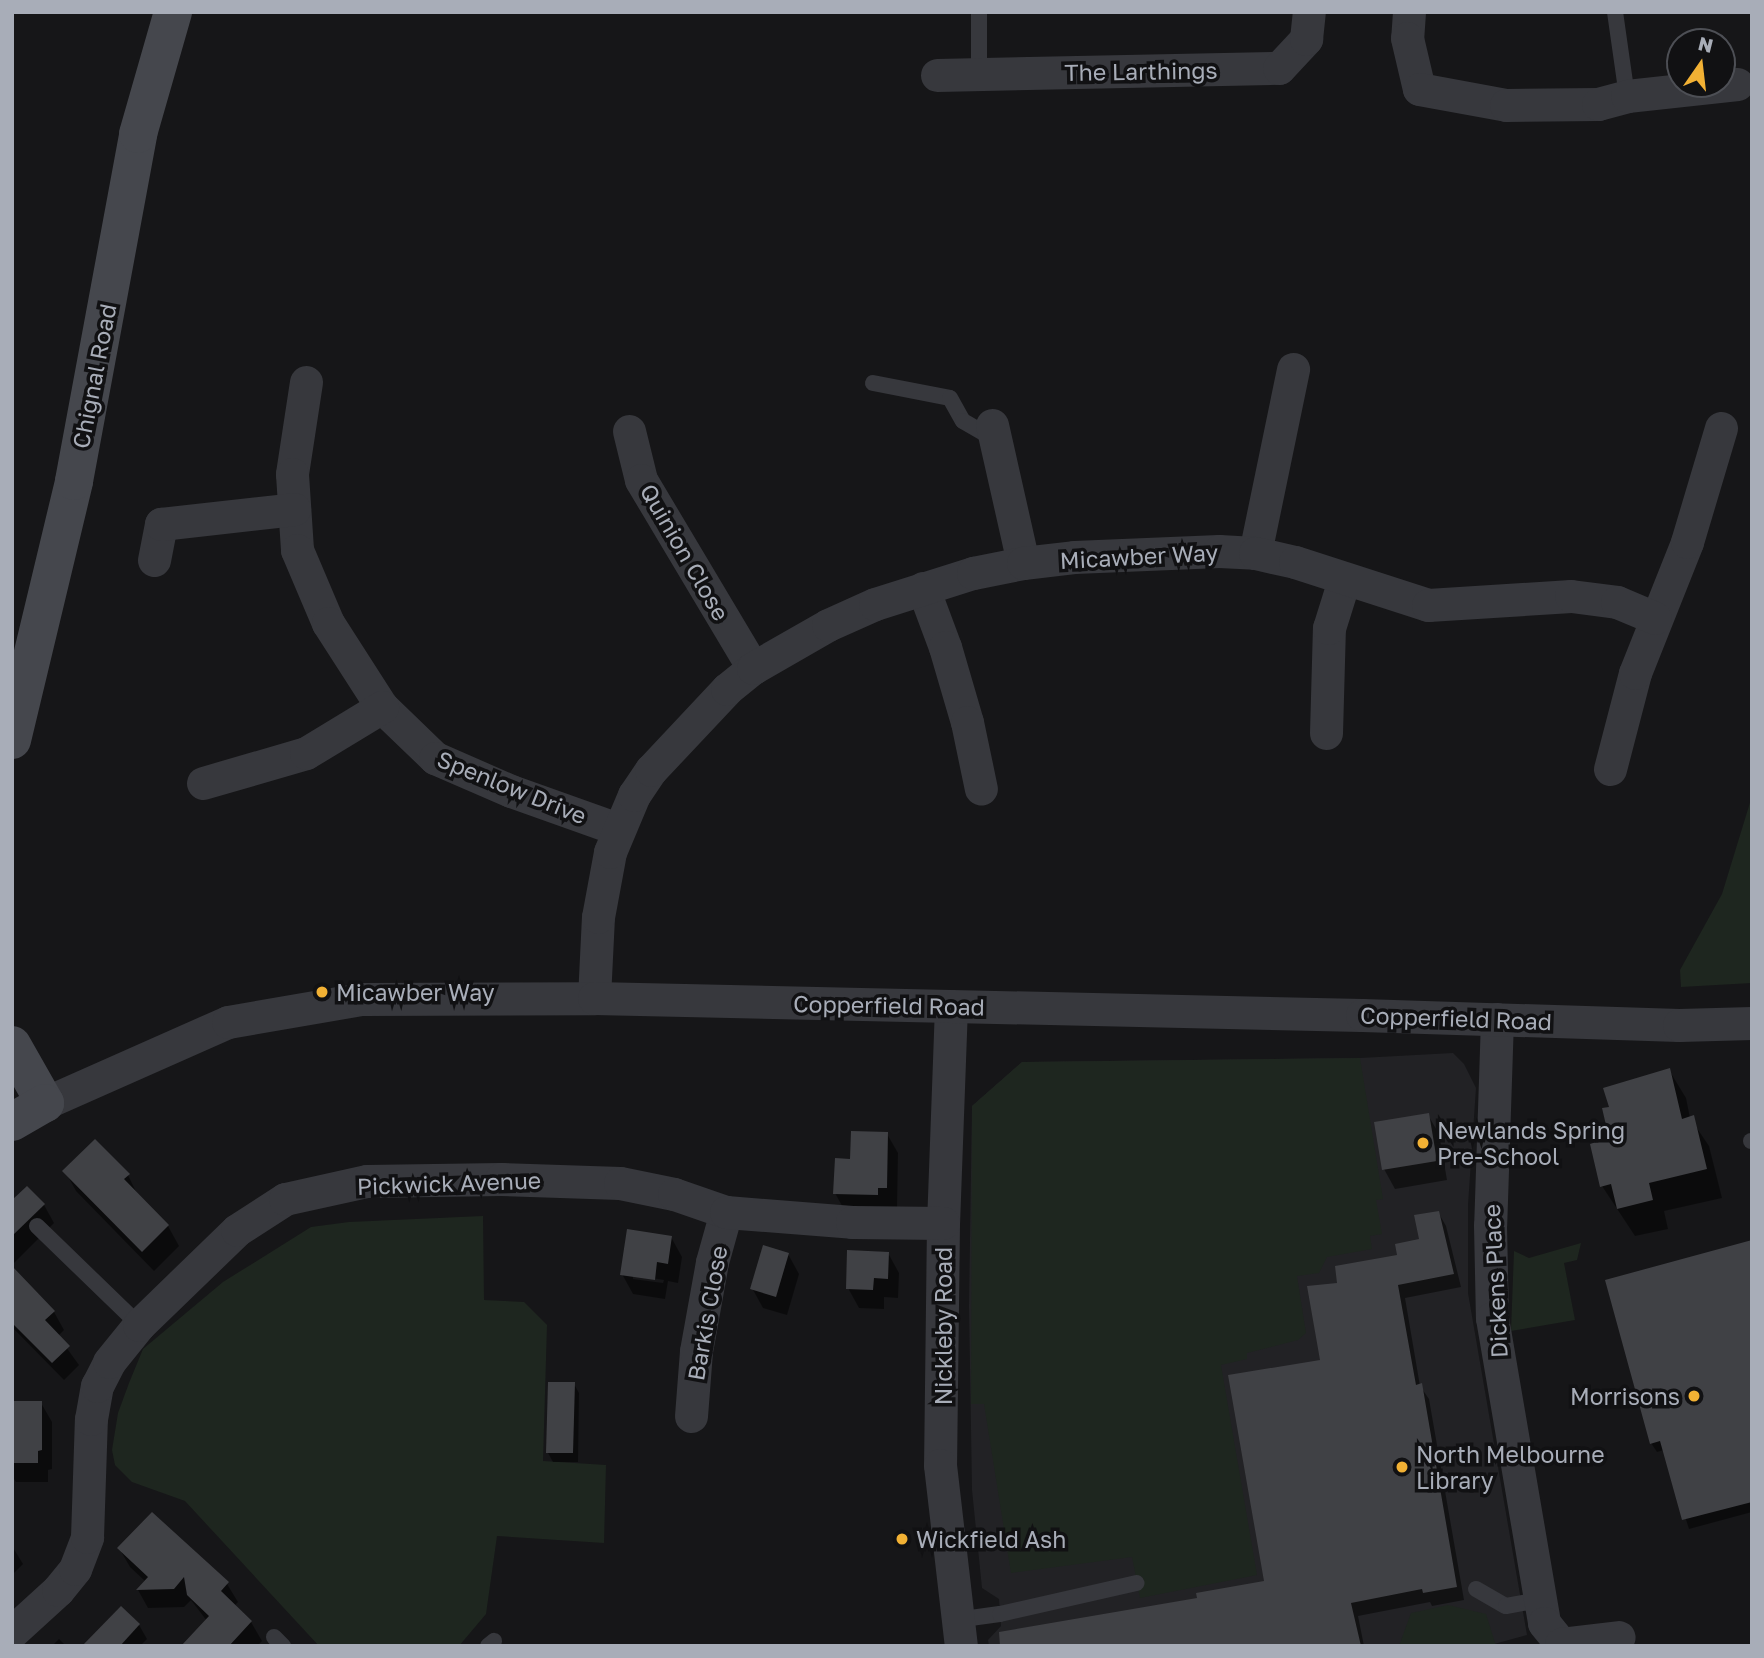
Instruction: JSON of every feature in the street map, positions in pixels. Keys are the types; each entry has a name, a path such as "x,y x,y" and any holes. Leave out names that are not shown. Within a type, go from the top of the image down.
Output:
{"street":[{"name":"Chignal Road","path":"12,740 74,481 138,134 173,12"},
{"name":"The Larthings","path":"937,75 1279,68 1306,39 1309,12"},
{"path":"1409,12 1407,38 1419,89 1506,105 1598,103 1627,96 1737,84"},
{"path":"1255,554 1293,369"},
{"name":"Spenlow Drive","path":"306,382 292,474 297,550 328,623 382,707 435,758 511,791 618,829"},
{"path":"1610,769 1632,682 1686,542 1721,428"},
{"name":"Quinion Close","path":"629,431 641,480 753,668"},
{"path":"994,432 1023,564"},
{"path":"154,560 161,524 294,509"},
{"name":"Micawber Way","path":"594,998 598,917 604,880 618,829 634,795 670,747 727,689 753,668 828,625 923,588 973,573 1023,564 1174,551 1255,554 1295,562 1428,605 1571,596 1617,602 1656,618"},
{"path":"1326,733 1329,628 1344,579"},
{"path":"923,588 945,648 967,722 981,789"},
{"path":"203,783 306,753 382,707"},
{"name":"Copperfield Road","path":"45,1102 229,1022 361,999 594,998 1497,1019 1679,1026 1752,1023"},
{"name":"Nickleby Road","path":"951,1006 943,1223 940,1465 958,1633"},
{"name":"Dickens Place","path":"1497,1019 1490,1225 1492,1318 1544,1623 1561,1644 1619,1637"},
{"path":"12,1045 45,1102 12,1122"},
{"name":"Pickwick Avenue","path":"13,1631 58,1590 75,1569 87,1537 91,1419 97,1386 109,1362 139,1325 237,1230 285,1199 368,1181 501,1179 620,1182 674,1194 726,1212 852,1222 943,1223"},
{"name":"Barkis Close","path":"691,1416 696,1351 712,1262 726,1212"}],"lane":[{"path":"979,12 979,75"},
{"path":"1615,12 1627,96"},
{"path":"873,383 950,398 963,421 994,432"},
{"path":"37,1226 139,1325"},
{"path":"958,1633 1000,1615 1137,1583"},
{"path":"1476,1589 1506,1606 1540,1600"}],"shaded area":[{"path":"1752,796 1752,983 1681,987 1680,970 1722,894"},
{"path":"1453,1053 1464,1064 1476,1088 1468,1205 1468,1293 1527,1635 1487,1646 989,1646 988,1640 1001,1626 999,1599 982,1588 972,1490 969,1306 972,1106 1022,1062 1360,1058"},
{"path":"1360,1058 1383,1199 1376,1200 1382,1234 1370,1236 1372,1249 1327,1257 1319,1273 1297,1276 1306,1333 1298,1340 1247,1353 1247,1359 1221,1365 1257,1575 1140,1598 1132,1557 1011,1573 984,1404 971,1404 972,1106 1022,1062"},
{"path":"483,1216 484,1300 524,1302 547,1325 543,1461 606,1465 604,1543 497,1536 486,1614 459,1646 319,1646 185,1501 132,1482 115,1465 112,1450 118,1413 129,1383 143,1349 223,1282 311,1227 349,1222"},
{"path":"1581,1243 1577,1260 1564,1263 1575,1320 1511,1331 1514,1251 1529,1258"},
{"path":"1448,1605 1486,1614 1496,1646 1399,1646 1411,1613"}],"building":[{"path":"1670,1068 1682,1119 1694,1115 1707,1169 1649,1183 1653,1200 1617,1209 1611,1184 1600,1187 1590,1144 1609,1138 1602,1108 1609,1107 1603,1088"},
{"path":"1429,1113 1437,1161 1382,1170 1374,1122"},
{"path":"851,1131 888,1132 887,1188 878,1188 878,1195 833,1194 835,1158 850,1159"},
{"path":"95,1139 130,1174 124,1179 169,1225 142,1252 62,1171"},
{"path":"27,1186 45,1204 12,1236 12,1200"},
{"path":"1439,1211 1454,1274 1398,1285 1416,1385 1422,1383 1457,1587 1423,1593 1422,1589 1351,1603 1361,1646 1000,1646 999,1632 1197,1598 1196,1593 1264,1581 1228,1375 1320,1360 1307,1286 1337,1283 1335,1266 1397,1255 1395,1244 1419,1239 1414,1215"},
{"path":"627,1229 672,1236 668,1264 657,1262 655,1280 620,1275"},
{"name":"Morrisons","path":"1752,1240 1752,1502 1682,1520 1660,1441 1650,1444 1605,1280"},
{"path":"763,1245 789,1253 776,1297 750,1289"},
{"path":"847,1250 889,1252 888,1279 874,1278 873,1290 846,1289"},
{"path":"12,1266 55,1311 45,1320 70,1346 52,1363 12,1323"},
{"path":"548,1382 575,1382 573,1453 546,1453"},
{"path":"12,1401 42,1401 42,1450 38,1451 38,1463 12,1463"},
{"path":"152,1512 229,1582 221,1591 252,1621 229,1646 181,1646 209,1616 187,1595 184,1577 174,1589 136,1590 148,1577 117,1548"},
{"path":"121,1606 140,1624 120,1646 82,1646"}],"place":[{"name":"Micawber Way","path":"322,992"},
{"name":"Newlands Spring Pre-School","path":"1423,1143"},
{"name":"Morrisons","path":"1694,1396"},
{"name":"North Melbourne Library","path":"1402,1467"},
{"name":"Wickfield Ash","path":"902,1539"}]}
